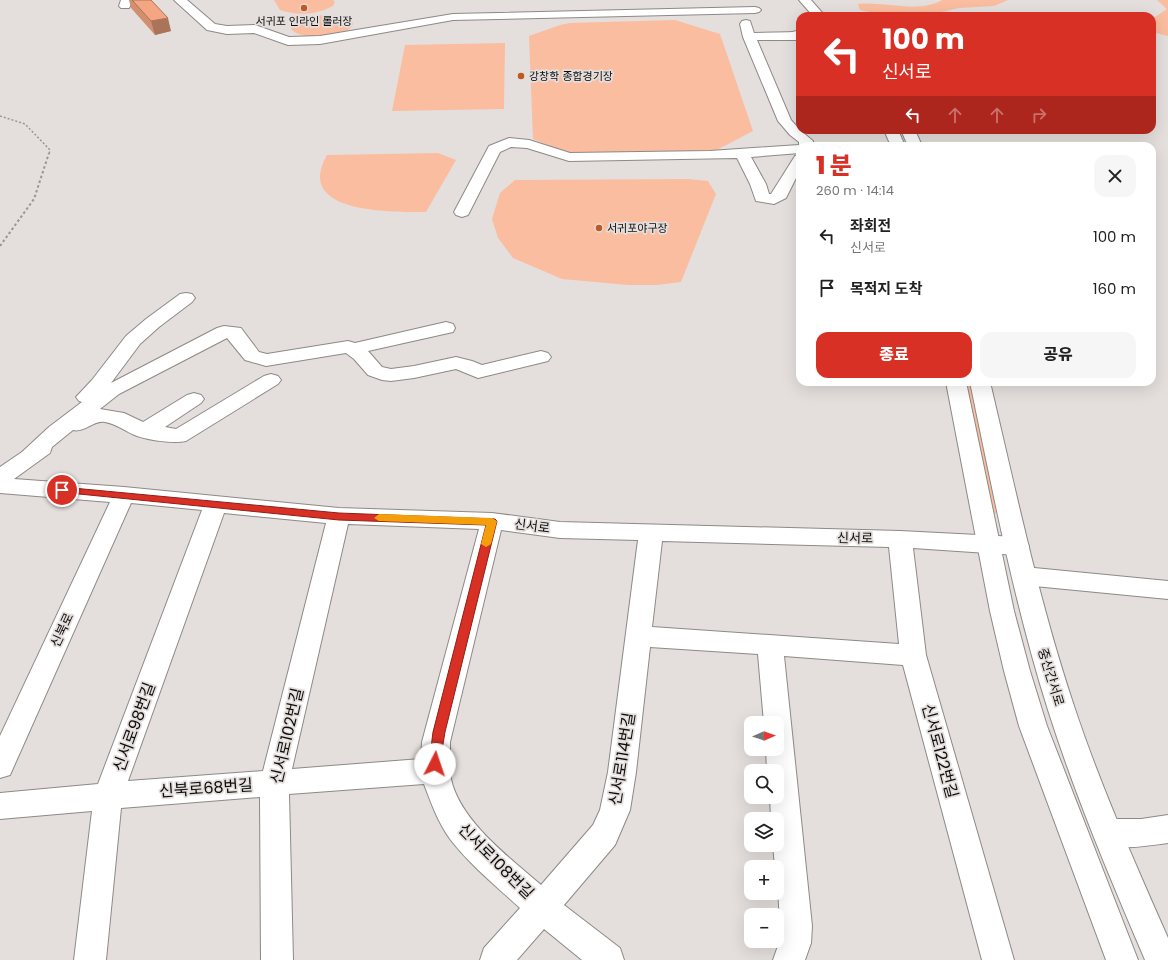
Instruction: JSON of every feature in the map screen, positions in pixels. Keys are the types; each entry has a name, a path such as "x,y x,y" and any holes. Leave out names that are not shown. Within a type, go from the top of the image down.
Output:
{"street":[{"path":"180,0 211,27 227,30 255,29 288,41 320,40 452,17 754,3 746,26 749,37 785,121 796,133"},
{"path":"804,0 822,12"},
{"path":"804,0 803,4 809,12"},
{"path":"819,0 823,12"},
{"path":"749,37 796,36"},
{"path":"797,134 806,142"},
{"path":"462,212 494,149 509,142 529,144 568,157 710,155 796,149"},
{"path":"742,153 758,184 762,198 767,200 774,199 780,195 786,180 796,165"},
{"path":"0,464 98,389 115,361 133,340 186,298"},
{"path":"354,349 446,328"},
{"path":"30,456 56,432 112,390 224,332 234,332 252,356 266,360 334,348 348,347 361,353 370,367 379,374 384,375 402,374 456,363 471,367 478,372 541,358"},
{"path":"0,478 78,422 94,416 103,415 117,418 144,431 179,436 271,380"},
{"path":"957,386 1002,611 1017,671 1034,726 1122,960"},
{"name":"중산간서로","path":"981,386 1032,613 1060,705 1108,833 1161,960"},
{"path":"144,431 194,399"},
{"name":"신서로","path":"0,485 124,495 339,516 492,521 560,530 900,539 1017,546"},
{"name":"신북로","path":"0,766 124,495"},
{"name":"신서로98번길","path":"90,960 108,796 216,504"},
{"name":"신서로102번길","path":"277,960 274,783 339,516"},
{"name":"신서로108번길","path":"492,521 438,735 435,764 437,780 448,808 461,829 491,861 542,908 608,960"},
{"name":"신서로114번길","path":"496,960 604,835 616,810 651,533"},
{"name":"신서로122번길","path":"900,539 913,655 998,960"},
{"path":"1024,576 1168,590"},
{"path":"639,636 913,655"},
{"path":"770,645 796,919 795,943 788,960"},
{"name":"신북로68번길","path":"0,806 436,770"},
{"path":"1054,780 1117,960"},
{"path":"1108,833 1168,829"}],"path":[{"path":"0,116 25,124 50,150 34,199 0,246"}],"shaded area":[{"name":"서귀포 인라인 롤러장","path":"274,0 333,0 335,2 333,6 327,9 314,13 300,14 280,10"},
{"path":"942,0 1008,0 994,6 959,8 942,12 871,12 860,10 858,4 912,7 933,4"},
{"path":"1157,0 1168,0 1168,36 1156,33 1156,16 1167,9"},
{"path":"324,15 343,17 353,23 350,28 344,32 335,35 314,37 296,33 291,29 296,22 310,17"},
{"path":"675,20 720,34 753,131 711,153 569,154 533,139 529,36 570,23"},
{"path":"505,43 504,109 392,111 405,45"},
{"path":"438,153 456,160 426,212 371,210 351,206 334,199 323,189 320,174 327,155"},
{"name":"서귀포야구장","path":"688,179 708,181 716,194 681,282 657,285 628,285 562,279 513,258 498,238 492,219 500,193 515,180"},
{"path":"964,386 971,386 999,513 992,514"}],"building":[{"path":"132,0 151,0 168,18 151,21"}],"slow traffic":[{"path":"379,518 492,521 486,544"}],"place":[{"name":"서귀포 인라인 롤러장","path":"304,8"},
{"name":"강창학 종합경기장","path":"521,76"},
{"name":"서귀포야구장","path":"599,228"}],"route":[{"path":"62,490 339,516 492,521 436,742 435,764"}]}
